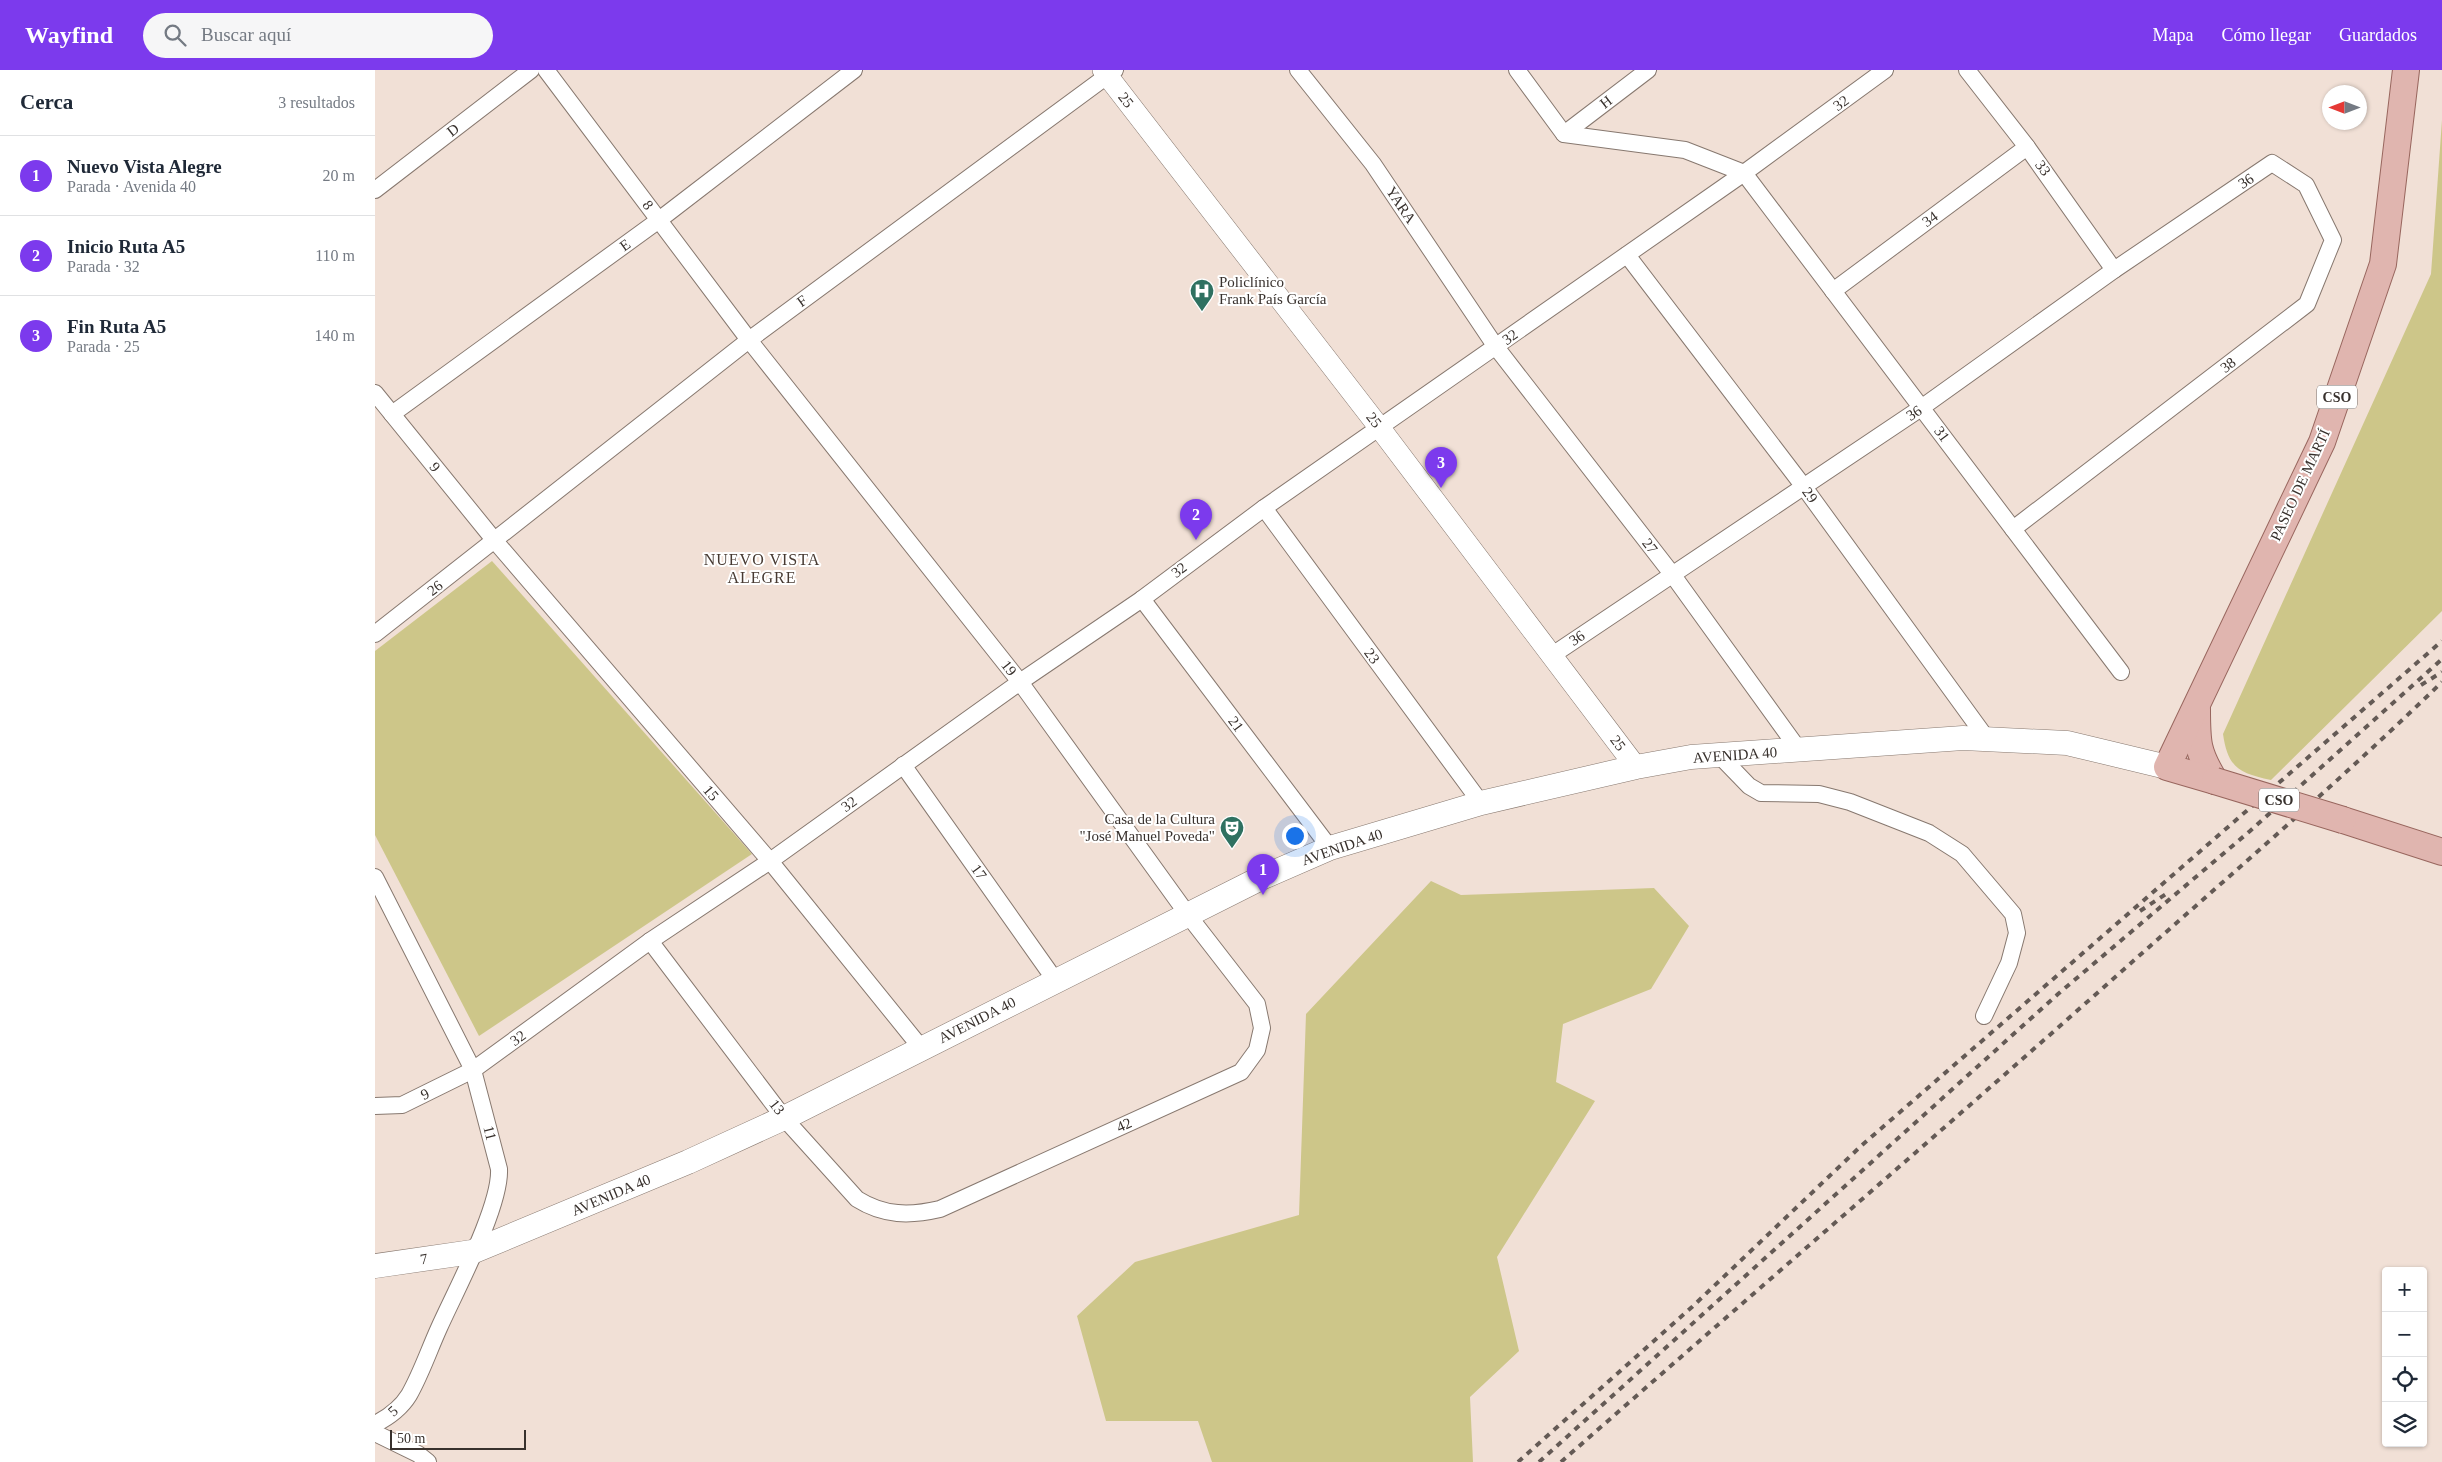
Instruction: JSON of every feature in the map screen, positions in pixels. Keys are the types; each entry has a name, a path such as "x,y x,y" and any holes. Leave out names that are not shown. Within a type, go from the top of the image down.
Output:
{"main road":[{"name":"PASEO DE MARTÍ","path":"2167,768 2322,442 2383,264 2406,70"},
{"name":"CSO","path":"2197,703 2197,742 2202,760 2215,781"},
{"name":"AVENIDA 40","path":"473,1252 549,1222 785,1118 1055,980 1261,878 1330,848 1481,803 1636,767 1691,758 1963,738 2067,743 2167,768"},
{"name":"CSO","path":"2167,768 2343,820 2442,852"},
{"name":"7","path":"375,1266 473,1252"}],"street":[{"name":"D","path":"375,190 531,70"},
{"name":"8","path":"546,70 749,340"},
{"name":"E","path":"393,414 659,220 854,70"},
{"name":"YARA","path":"1298,70 1373,164 1496,347"},
{"path":"1517,70 1564,134 1685,150 1744,174"},
{"name":"H","path":"1564,134 1648,70"},
{"name":"32","path":"473,1070 650,941 770,861 1020,682 1141,599 1263,508 1744,174 1885,70"},
{"name":"33","path":"1967,70 2027,147 2114,270"},
{"name":"F","path":"495,541 749,340 1109,72"},
{"name":"25","path":"1109,72 1636,767"},
{"name":"34","path":"1833,291 2027,147"},
{"name":"36","path":"1551,656 1921,408 2114,270 2272,164"},
{"name":"38","path":"2013,529 2307,304 2333,240 2305,185 2272,164"},
{"name":"31","path":"1744,174 2121,672"},
{"name":"29","path":"1627,255 1804,487 1987,739"},
{"name":"19","path":"749,340 1020,682 1188,915 1257,1004"},
{"name":"27","path":"1496,347 1672,574 1799,750"},
{"name":"9","path":"375,393 495,541"},
{"name":"23","path":"1263,508 1481,803"},
{"name":"26","path":"375,634 495,541"},
{"name":"15","path":"495,541 770,861 922,1049"},
{"name":"21","path":"1141,599 1330,848"},
{"path":"1719,756 1749,786 1761,793 1819,794 1850,802 1929,833 1961,854 2013,914 2017,933 2009,963 1984,1016"},
{"name":"17","path":"903,765 1055,980"},
{"name":"11","path":"375,877 473,1070 499,1168 500,1182 473,1252 409,1395"},
{"name":"13","path":"650,941 785,1118 857,1199 870,1207 885,1212 915,1215 940,1209"},
{"name":"42","path":"940,1209 1241,1072 1257,1050 1262,1028 1257,1004"},
{"name":"9","path":"375,1106 402,1105 473,1070"},
{"name":"5","path":"375,1424 391,1416 409,1395"},
{"path":"375,1433 418,1454 428,1462"}],"shaded area":[{"path":"2442,120 2442,611 2271,780 2251,775 2232,762 2228,755 2223,734 2431,274"},
{"path":"492,561 752,854 479,1036 375,835 375,651"},
{"path":"1431,881 1461,895 1654,888 1689,926 1651,989 1563,1024 1556,1082 1595,1101 1497,1257 1519,1351 1470,1397 1473,1462 1212,1462 1198,1421 1106,1421 1077,1316 1135,1262 1299,1215 1306,1014"}],"railway":[{"path":"1518,1462 1692,1307 1861,1146 2442,641"},
{"path":"1539,1462 2058,994 2250,831 2442,659"},
{"path":"2421,685 2442,672"},
{"path":"1561,1462 2249,859 2366,754 2442,682"},
{"path":"2140,911 2169,892"}],"place":[{"name":"Policlínico Frank País García","path":"1202,312"},
{"name":"Fin Ruta A5","path":"1441,488"},
{"name":"Inicio Ruta A5","path":"1196,540"},
{"name":"Casa de la Cultura \"José Manuel Poveda\"","path":"1232,849"},
{"name":"Nuevo Vista Alegre","path":"1263,895"}],"district":[{"name":"NUEVO VISTA ALEGRE","path":"762,568"}]}
